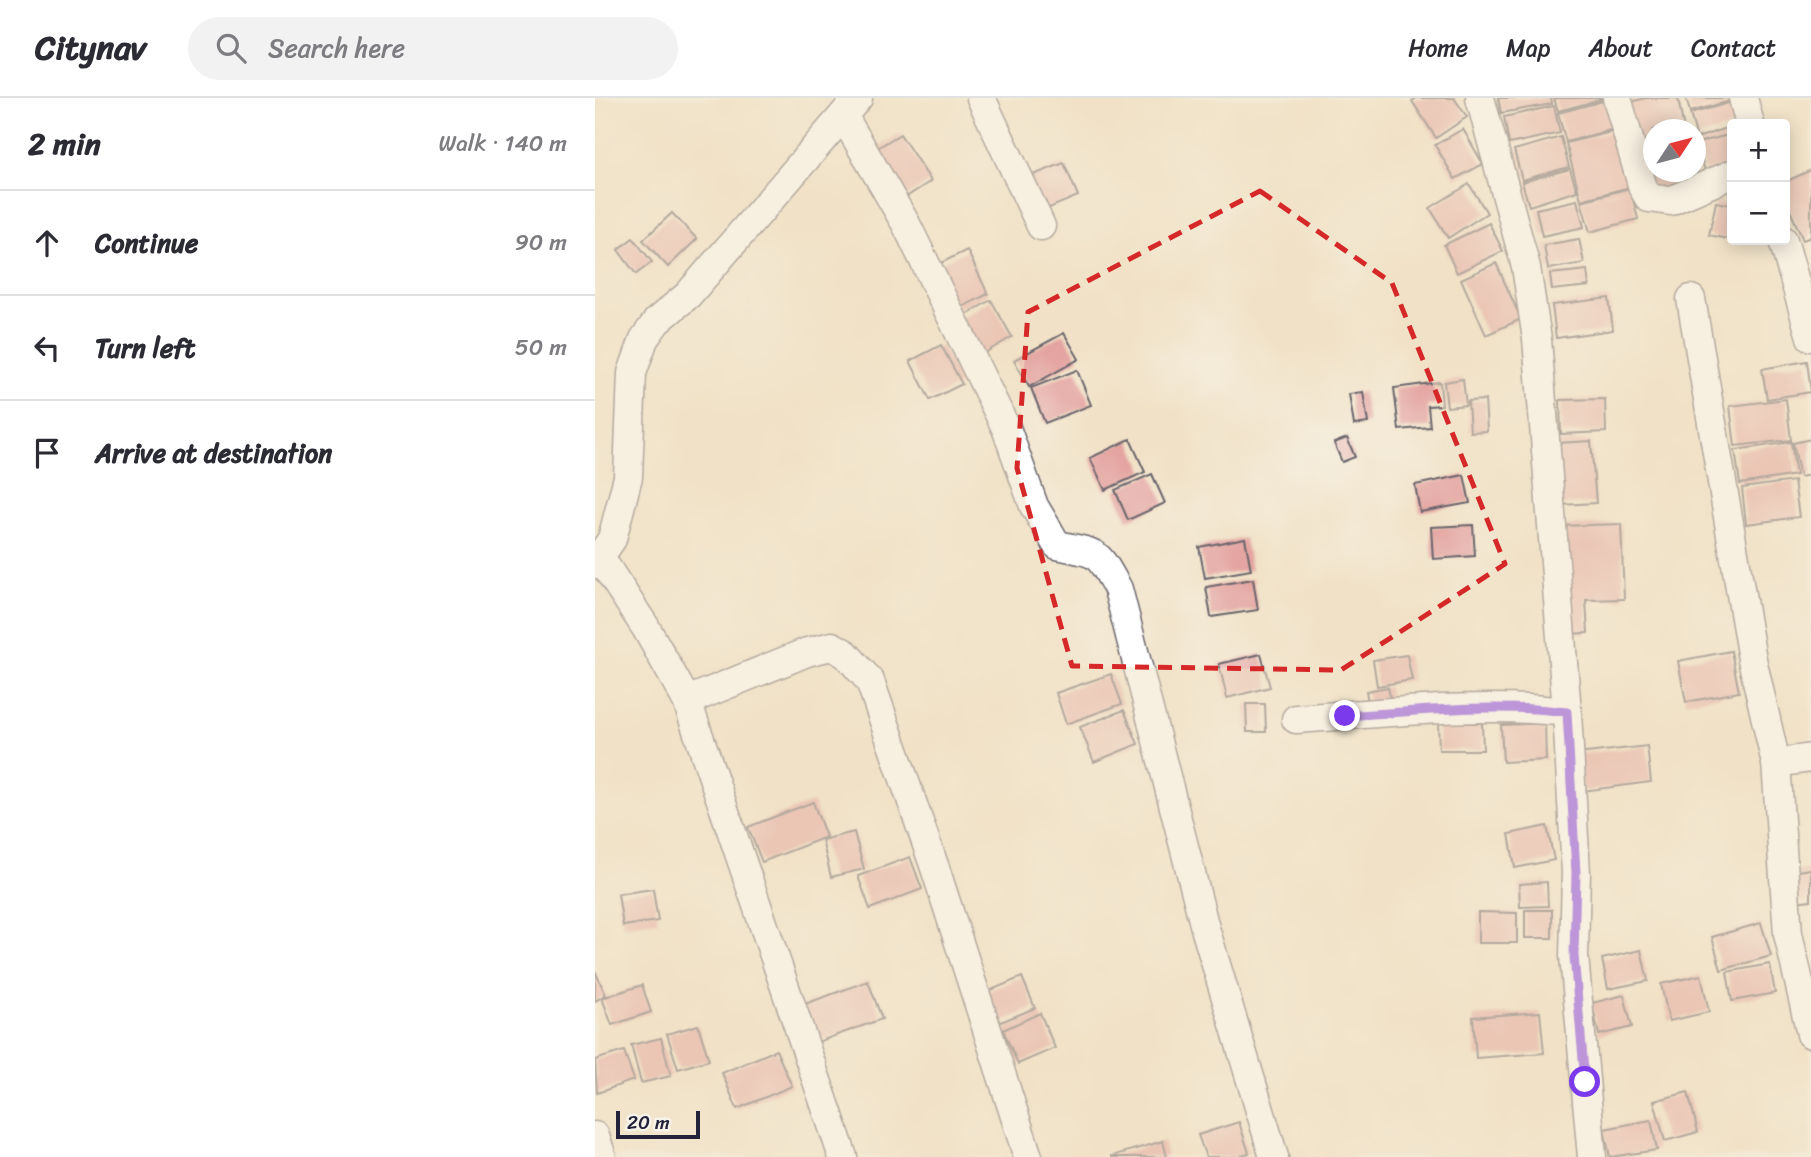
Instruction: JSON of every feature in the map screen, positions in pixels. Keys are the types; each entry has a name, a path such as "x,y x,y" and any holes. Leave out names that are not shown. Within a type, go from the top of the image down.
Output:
{"street":[{"path":"981,98 1041,226"},
{"path":"1480,98 1526,267 1537,339 1567,712 1576,873 1574,956 1592,1157"},
{"path":"1617,98 1643,188 1649,198 1669,201 1727,176"},
{"path":"1744,98 1749,119"},
{"path":"843,1157 687,701 646,628 598,562 612,539 628,477 632,373 644,340 657,321 688,295 851,107 994,404 1034,506 1045,526 1057,545 1091,551 1104,560 1118,589 1205,928 1274,1157"},
{"path":"1784,245 1811,337"},
{"path":"1691,299 1752,659 1776,764 1788,934 1811,1034"},
{"path":"687,701 807,652 832,646 846,654 870,681 935,868 1028,1157"},
{"path":"1296,719 1444,710 1546,708 1567,712"},
{"path":"1776,764 1811,758"},
{"path":"595,1136 603,1157"}],"highlighted area":[{"path":"1260,191 1392,283 1505,564 1341,670 1072,666 1017,468 1028,312"}],"building":[{"path":"1417,98 1454,98 1467,117 1436,138 1412,101"},
{"path":"1498,98 1551,98 1552,104 1501,113"},
{"path":"1554,98 1603,98 1603,99 1558,111"},
{"path":"1645,98 1678,98 1682,119 1643,119 1643,160 1628,103"},
{"path":"1686,98 1738,98 1738,99 1690,112"},
{"path":"1607,100 1614,129 1566,142 1558,113"},
{"path":"1732,102 1737,119 1727,119 1727,128 1706,135 1706,119 1691,119 1690,114"},
{"path":"1554,106 1560,133 1509,144 1504,117"},
{"path":"1463,129 1483,164 1455,179 1435,145"},
{"path":"1615,131 1630,187 1581,200 1566,143"},
{"path":"900,134 931,181 906,197 876,149"},
{"path":"1727,135 1727,165 1706,171 1706,141"},
{"path":"1561,137 1569,167 1522,180 1514,150"},
{"path":"1064,163 1078,196 1042,211 1028,177"},
{"path":"1570,169 1577,191 1529,206 1522,182"},
{"path":"1811,170 1811,237 1803,240 1790,210 1790,180"},
{"path":"1649,182 1686,182 1651,191"},
{"path":"1469,184 1487,213 1448,238 1430,208"},
{"path":"1630,188 1638,219 1590,232 1581,201"},
{"path":"1577,200 1584,227 1542,236 1536,209"},
{"path":"1716,202 1727,204 1727,239 1709,235"},
{"path":"672,213 697,239 668,267 643,240"},
{"path":"1489,223 1503,251 1457,273 1444,245"},
{"path":"633,238 652,262 636,274 618,250"},
{"path":"1579,239 1584,263 1548,269 1544,245"},
{"path":"967,250 988,294 958,309 937,265"},
{"path":"1496,263 1521,319 1486,335 1461,279"},
{"path":"1587,270 1589,286 1552,290 1550,274"},
{"path":"1609,298 1613,330 1556,338 1552,305"},
{"path":"991,300 1012,337 981,355 960,318"},
{"path":"1064,333 1079,359 1029,387 1014,360"},
{"path":"941,345 962,384 930,400 910,361"},
{"path":"1807,361 1811,392 1767,399 1762,369"},
{"path":"1077,370 1091,405 1045,423 1031,388"},
{"path":"1463,379 1466,405 1447,407 1444,382"},
{"path":"1440,382 1442,405 1428,406 1430,427 1399,430 1394,388"},
{"path":"1363,392 1368,423 1354,425 1349,394"},
{"path":"1605,399 1606,432 1561,434 1560,400"},
{"path":"1786,399 1791,440 1735,446 1730,406"},
{"path":"1485,400 1487,431 1470,432 1468,401"},
{"path":"1347,438 1355,457 1342,462 1334,443"},
{"path":"1130,439 1145,472 1105,490 1090,458"},
{"path":"1811,439 1811,475 1800,477 1793,443"},
{"path":"1591,441 1596,503 1561,505 1557,443"},
{"path":"1791,442 1796,475 1740,484 1735,450"},
{"path":"1152,474 1165,503 1128,520 1115,490"},
{"path":"1464,475 1470,503 1420,512 1415,485"},
{"path":"1794,481 1799,517 1746,524 1742,488"},
{"path":"1621,524 1624,599 1586,600 1588,633 1561,634 1557,526"},
{"path":"1473,525 1475,556 1433,559 1431,527"},
{"path":"1245,538 1251,570 1205,578 1199,547"},
{"path":"1253,579 1258,610 1211,617 1206,587"},
{"path":"1731,651 1739,692 1686,702 1678,661"},
{"path":"1261,654 1270,687 1227,698 1219,664"},
{"path":"1407,655 1412,680 1377,686 1373,660"},
{"path":"1111,674 1122,704 1066,724 1056,693"},
{"path":"1388,687 1392,708 1370,712 1366,691"},
{"path":"1246,704 1265,704 1266,732 1247,732"},
{"path":"1124,710 1138,744 1094,762 1080,727"},
{"path":"1438,723 1482,723 1483,750 1439,750"},
{"path":"1545,723 1546,760 1503,762 1501,725"},
{"path":"1647,746 1651,782 1583,791 1578,754"},
{"path":"813,802 826,837 762,862 748,827"},
{"path":"1547,826 1554,860 1515,868 1509,834"},
{"path":"854,832 864,869 831,877 822,840"},
{"path":"910,857 922,889 870,909 858,876"},
{"path":"1811,869 1811,900 1795,902 1790,872"},
{"path":"1547,882 1548,906 1520,907 1519,884"},
{"path":"653,889 658,921 623,926 618,894"},
{"path":"1525,910 1552,910 1552,938 1525,938"},
{"path":"1478,912 1517,913 1517,943 1478,943"},
{"path":"1761,923 1771,956 1721,970 1712,937"},
{"path":"1641,950 1648,981 1608,989 1602,959"},
{"path":"1770,964 1775,993 1732,1001 1727,972"},
{"path":"595,971 606,995 595,1001"},
{"path":"1701,975 1709,1012 1669,1021 1661,984"},
{"path":"1022,977 1035,1008 996,1024 984,993"},
{"path":"868,981 882,1019 815,1043 802,1005"},
{"path":"642,985 651,1012 612,1025 602,998"},
{"path":"1624,995 1632,1027 1599,1035 1592,1003"},
{"path":"1540,1012 1544,1053 1476,1058 1473,1017"},
{"path":"1040,1013 1055,1048 1018,1064 1003,1030"},
{"path":"698,1025 709,1060 678,1069 667,1034"},
{"path":"661,1038 671,1076 641,1083 631,1045"},
{"path":"776,1050 792,1086 737,1109 722,1073"},
{"path":"624,1051 634,1080 597,1093 595,1060"},
{"path":"1688,1092 1698,1132 1665,1141 1654,1101"},
{"path":"1651,1120 1657,1150 1610,1157 1604,1129"},
{"path":"1239,1122 1249,1153 1238,1157 1206,1157 1198,1135"},
{"path":"1163,1141 1167,1157 1112,1157 1112,1156"}],"route":[{"path":"1345,716 1546,708 1567,712 1576,873 1574,956 1585,1082"}]}
